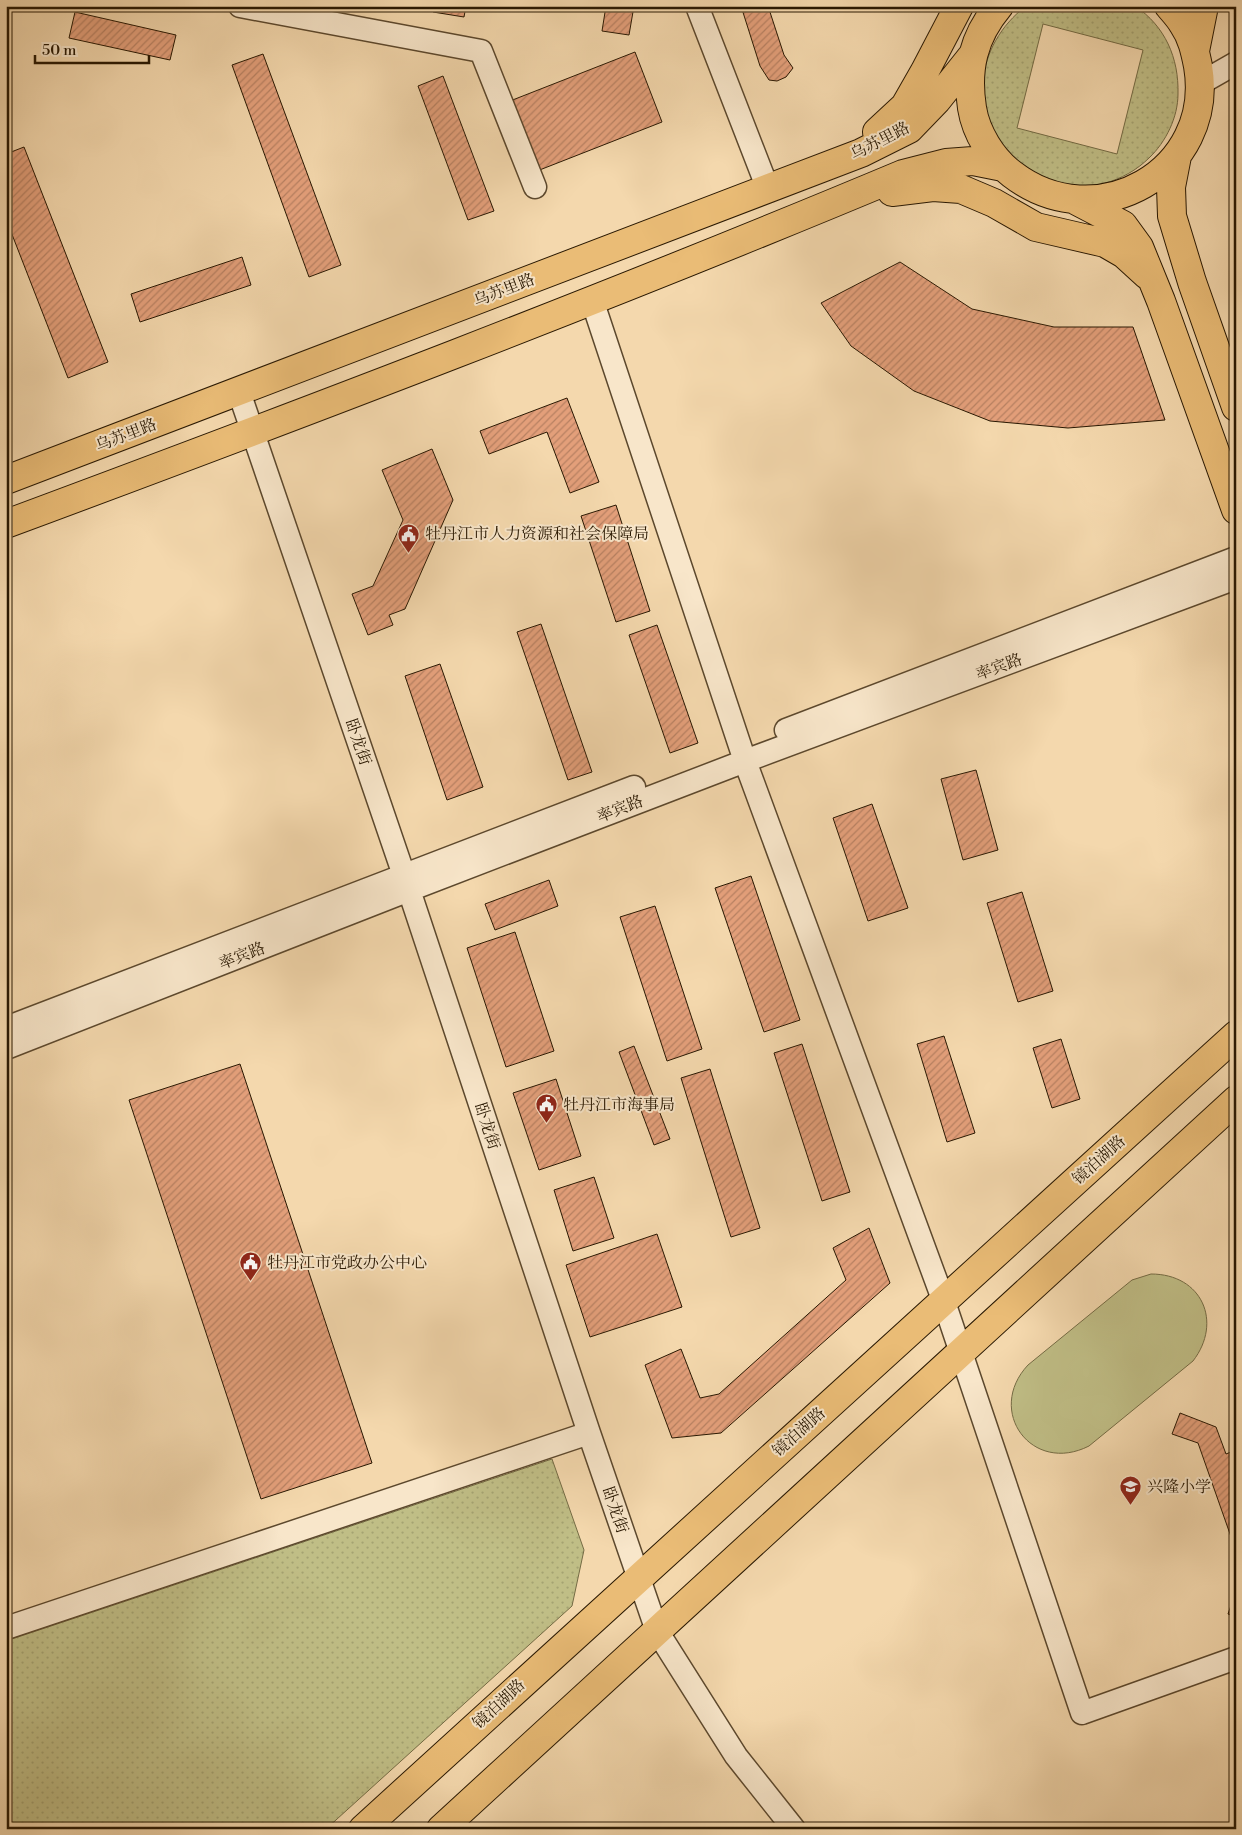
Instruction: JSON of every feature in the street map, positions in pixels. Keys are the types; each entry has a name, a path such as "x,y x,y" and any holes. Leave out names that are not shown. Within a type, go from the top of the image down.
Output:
{"main road":[{"path":"839,161 889,122 905,106 959,6"},
{"path":"999,6 982,30 972,56 969,86 973,116 985,143 1003,167 1024,184 1049,195 1076,200 1104,199 1132,191 1156,176 1176,156 1190,134 1198,109 1201,83 1195,52 1183,10"},
{"name":"乌苏里路","path":"6,480 861,153 909,129 937,100 972,56"},
{"path":"1176,156 1171,187 1172,216 1192,282 1234,399"},
{"path":"6,524 252,433 592,300 903,174 946,163 973,161 1003,167"},
{"path":"849,197 933,187 960,189 994,203 1036,227 1105,243 1124,254 1152,279"},
{"path":"1076,200 1123,225 1139,247 1236,510"},
{"name":"镜泊湖路","path":"363,1829 638,1576 944,1302 1236,1035"},
{"path":"440,1829 1236,1100"}],"street":[{"path":"240,6 481,51 536,187"},
{"path":"698,6 768,189"},
{"path":"1201,83 1236,63"},
{"path":"592,300 743,754 944,1302 1082,1713 1236,1658"},
{"name":"卧龙街","path":"239,392 406,882 589,1433 657,1631 736,1756 794,1829"},
{"name":"率宾路","path":"6,1028 406,882 743,754 1236,558"},
{"name":"率宾路","path":"743,754 1236,578"},
{"name":"率宾路","path":"6,1048 406,882"},
{"path":"6,1628 589,1433"}],"path":[{"path":"1231,6 1236,14"}],"shaded area":[{"path":"1026,6 1135,6 1146,14 1155,23 1168,44 1173,56 1178,81 1176,111 1166,137 1155,152 1128,174 1091,186 1077,187 1051,182 1017,163 999,143 989,123 984,102 983,81 987,60 996,40 1009,22","holes":["1043,24 1143,50 1117,154 1017,128"]},
{"path":"1151,1274 1169,1276 1183,1282 1195,1291 1202,1303 1206,1316 1206,1331 1202,1346 1193,1361 1089,1446 1068,1453 1049,1452 1033,1445 1021,1434 1013,1418 1011,1401 1016,1383 1028,1365 1132,1280"},
{"path":"552,1459 584,1550 572,1606 326,1829 6,1829 6,1641"}],"building":[{"path":"434,6 466,6 464,17 433,12"},
{"path":"606,6 634,6 629,35 602,31"},
{"path":"741,6 768,6 784,55 793,68 786,77 777,81 769,80 760,66"},
{"path":"75,12 176,35 170,60 69,38"},
{"path":"635,52 662,122 537,171 510,101"},
{"path":"263,54 341,265 309,277 232,65"},
{"path":"443,76 494,211 468,220 418,86"},
{"path":"24,147 108,362 68,378 6,219 6,154"},
{"path":"242,257 251,285 140,322 131,294"},
{"path":"900,262 972,309 1054,327 1133,327 1165,420 1068,428 990,421 914,391 851,346 821,303"},
{"path":"567,398 599,482 570,493 547,432 489,454 480,431"},
{"name":"牡丹江市人力资源和社会保障局","path":"432,449 453,500 405,609 389,615 393,625 368,635 352,594 373,586 403,520 382,470"},
{"path":"616,505 650,611 616,622 581,516"},
{"path":"541,624 592,772 568,780 517,632"},
{"path":"657,625 698,743 670,753 629,635"},
{"path":"440,664 483,787 447,800 405,676"},
{"path":"976,770 998,850 963,860 941,779"},
{"path":"872,804 908,908 868,921 833,818"},
{"path":"751,876 800,1020 764,1032 715,888"},
{"path":"549,880 558,906 495,930 485,904"},
{"path":"1022,892 1053,991 1018,1002 987,903"},
{"path":"655,906 702,1049 667,1061 620,917"},
{"path":"515,932 554,1051 506,1067 467,948"},
{"path":"944,1036 975,1133 947,1142 917,1044"},
{"path":"1061,1039 1080,1099 1052,1108 1033,1048"},
{"path":"802,1044 850,1192 822,1201 774,1053"},
{"path":"634,1046 670,1139 654,1145 619,1052"},
{"name":"牡丹江市党政办公中心","path":"240,1064 372,1463 261,1499 129,1100"},
{"path":"710,1069 760,1228 731,1237 681,1078"},
{"name":"牡丹江市海事局","path":"556,1079 581,1156 539,1170 513,1093"},
{"path":"594,1177 614,1238 573,1251 554,1190"},
{"path":"869,1228 890,1283 721,1433 672,1438 645,1365 681,1349 700,1398 719,1394 846,1280 833,1248"},
{"path":"657,1234 682,1307 590,1337 566,1265"},
{"path":"1180,1413 1216,1427 1226,1454 1236,1450 1236,1551 1198,1443 1172,1434"},
{"path":"1236,1591 1236,1617 1228,1614"}],"place":[{"name":"牡丹江市人力资源和社会保障局","path":"409,553"},
{"name":"牡丹江市海事局","path":"547,1124"},
{"name":"牡丹江市党政办公中心","path":"251,1282"},
{"name":"兴隆小学","path":"1131,1506"}]}
